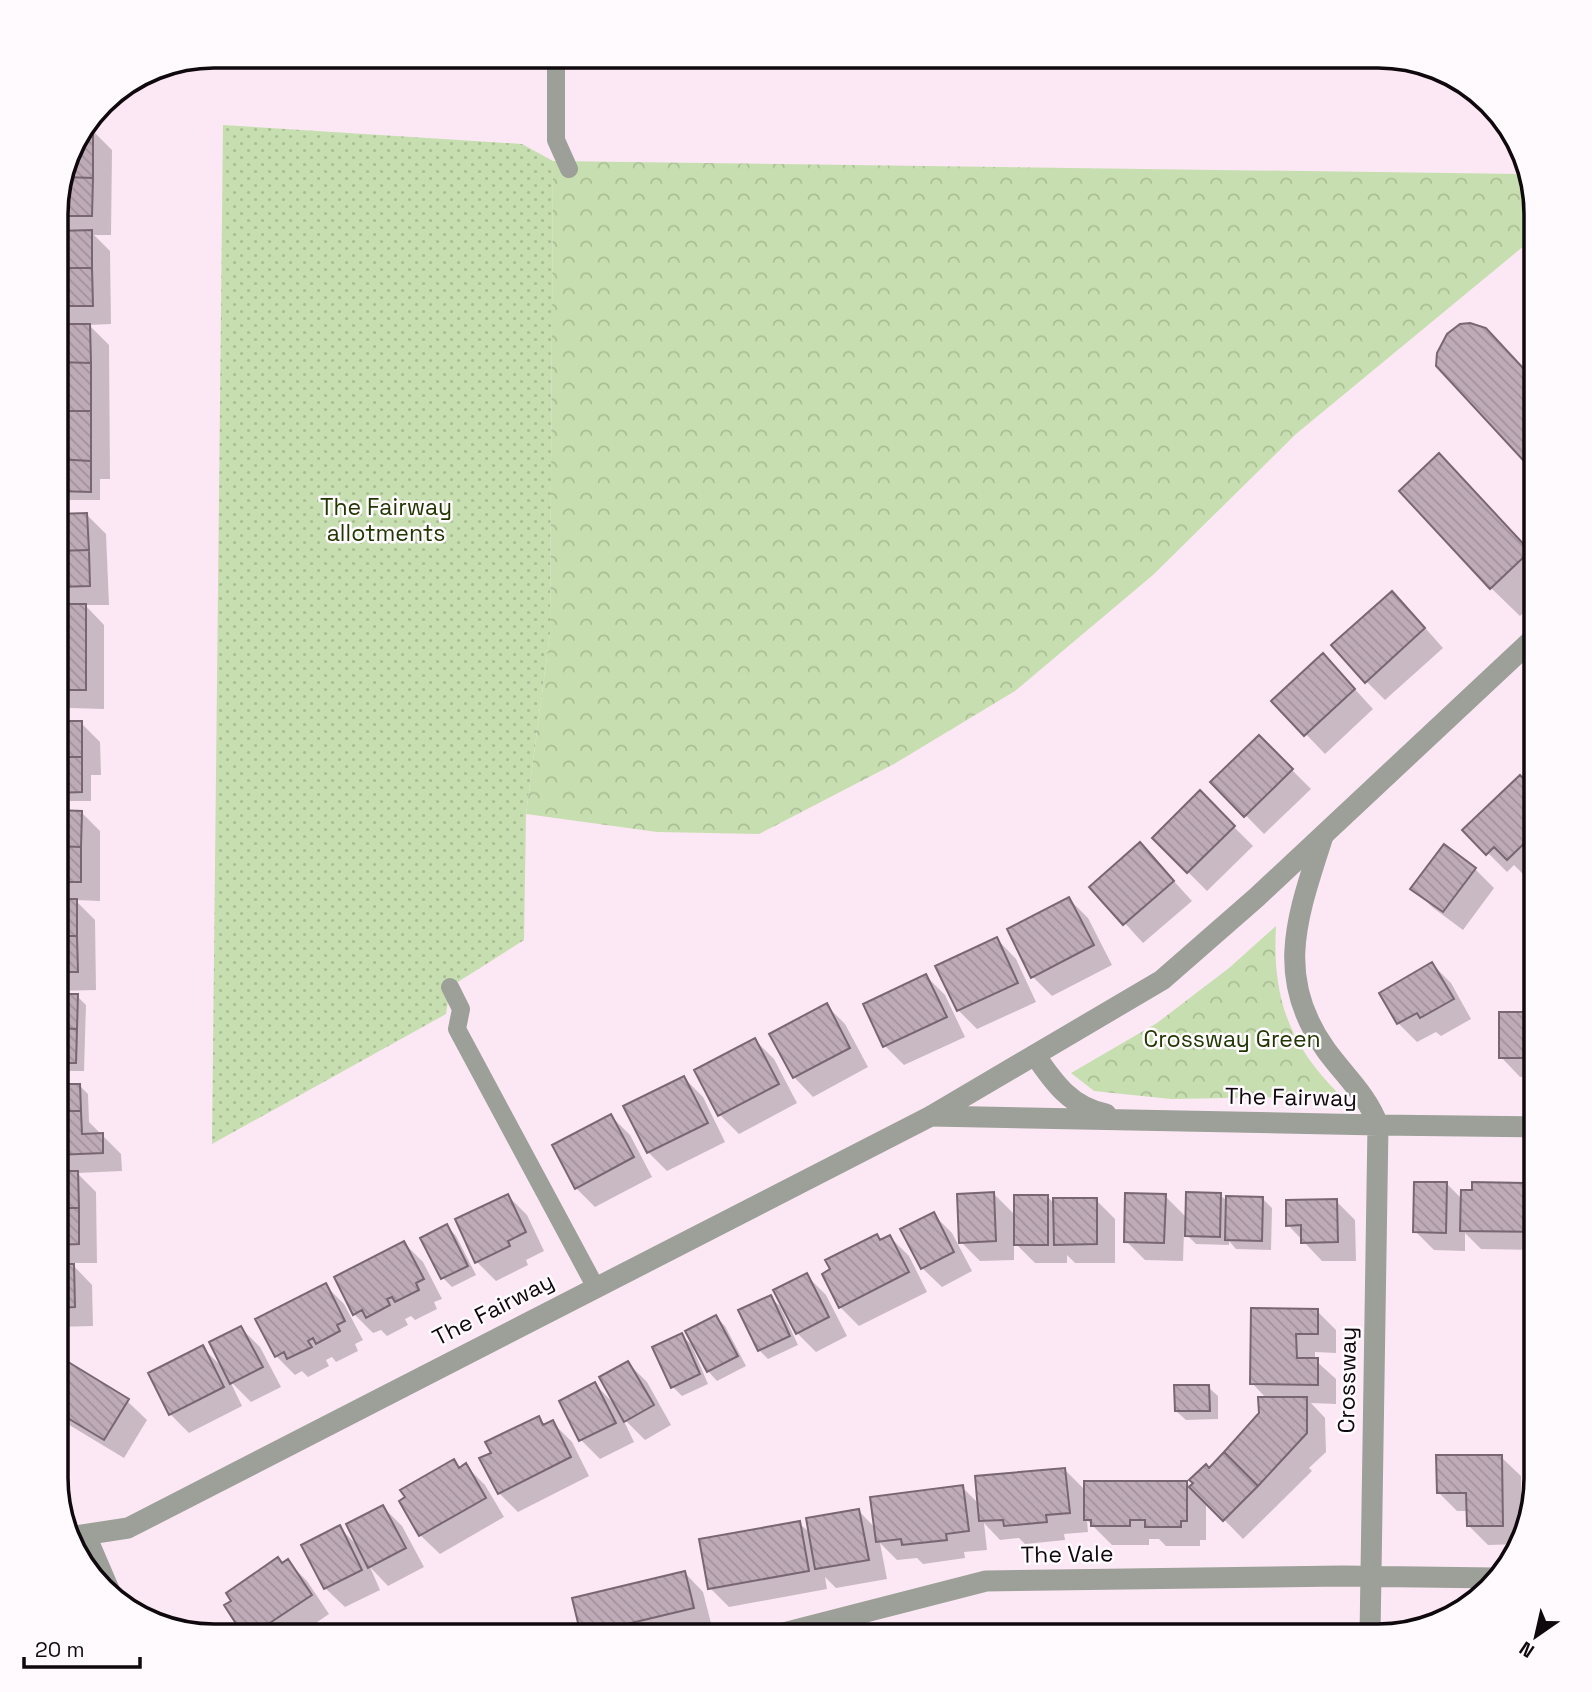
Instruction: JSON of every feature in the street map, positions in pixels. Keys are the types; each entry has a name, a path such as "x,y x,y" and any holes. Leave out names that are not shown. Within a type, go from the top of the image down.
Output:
{"street":[{"name":"The Fairway","path":"81,1536 128,1528 595,1286 931,1116 1162,980 1323,836 1524,647"},
{"name":"The Fairway","path":"931,1116 1378,1125 1371,1104 1349,1083 1313,1032 1294,985 1294,932 1323,836"},
{"name":"The Fairway","path":"1035,1055 1054,1083 1070,1099 1095,1112 1136,1120"},
{"path":"1378,1125 1524,1127"},
{"name":"Crossway","path":"1370,1624 1378,1125"},
{"path":"81,1536 92,1558"},
{"name":"The Vale","path":"819,1624 986,1581 1484,1578"}],"lane":[{"path":"556,69 556,140 569,169"},
{"path":"450,987 461,1009 457,1029 595,1286"}],"green space":[{"name":"The Fairway allotments","path":"223,125 522,144 553,161 550,633 526,814 524,940 450,987 446,1014 212,1144"},
{"path":"553,161 1518,174 1523,195 1524,246 1296,434 1153,575 1015,691 894,764 759,834 657,832 526,814 550,633"},
{"name":"Crossway Green","path":"1276,926 1277,976 1288,1019 1308,1058 1341,1096 1171,1099 1094,1091 1071,1073 1157,1023 1229,968"}],"building":[{"path":"93,133 93,178 73,177 83,149"},
{"path":"73,177 93,178 92,216 69,216"},
{"path":"92,230 92,268 69,268 69,231"},
{"path":"69,268 92,268 93,306 69,306"},
{"path":"1470,323 1486,328 1524,369 1524,461 1436,366 1437,353 1447,334 1460,324"},
{"path":"69,324 90,324 91,363 69,362"},
{"path":"69,362 91,363 91,411 69,411"},
{"path":"69,411 91,411 91,461 69,460"},
{"path":"1439,453 1524,545 1524,557 1490,589 1399,491"},
{"path":"69,460 91,461 91,492 69,491"},
{"path":"87,513 89,550 69,551 69,514"},
{"path":"89,550 90,586 69,587 69,551"},
{"path":"1392,591 1425,628 1365,683 1331,645"},
{"path":"69,604 86,604 86,690 69,690"},
{"path":"1323,653 1355,689 1304,736 1271,701"},
{"path":"69,721 82,721 82,757 69,757"},
{"path":"1259,735 1293,769 1244,817 1210,782"},
{"path":"69,757 82,757 82,792 69,793"},
{"path":"1520,775 1524,779 1524,844 1507,860 1494,847 1486,855 1462,830"},
{"path":"1200,790 1235,826 1187,873 1152,838"},
{"path":"69,810 82,811 81,847 68,846"},
{"path":"1140,842 1174,881 1123,925 1089,887"},
{"path":"1444,844 1476,868 1443,912 1410,889"},
{"path":"68,846 81,847 81,882 68,882"},
{"path":"1069,897 1094,945 1031,978 1007,929"},
{"path":"68,899 77,899 77,936 68,936"},
{"path":"68,936 77,936 78,972 68,972"},
{"path":"997,937 1018,983 957,1011 935,966"},
{"path":"1432,962 1454,999 1420,1018 1417,1013 1397,1024 1379,993"},
{"path":"926,974 947,1017 883,1047 863,1004"},
{"path":"68,994 78,994 77,1029 68,1029"},
{"path":"827,1003 850,1048 793,1078 769,1034"},
{"path":"1499,1012 1524,1012 1524,1058 1499,1058"},
{"path":"68,1029 77,1029 76,1063 68,1063"},
{"path":"755,1038 779,1084 718,1116 694,1070"},
{"path":"684,1076 708,1123 647,1153 623,1106"},
{"path":"68,1084 80,1084 81,1111 68,1111"},
{"path":"68,1111 81,1111 82,1134 103,1133 103,1153 68,1154"},
{"path":"611,1114 634,1157 575,1189 552,1145"},
{"path":"68,1171 78,1171 79,1208 68,1208"},
{"path":"1414,1182 1447,1182 1446,1233 1413,1232"},
{"path":"1472,1182 1524,1183 1524,1232 1460,1231 1461,1190 1472,1190"},
{"path":"994,1192 996,1241 959,1243 957,1194"},
{"path":"1186,1192 1221,1193 1220,1237 1185,1236"},
{"path":"1125,1193 1166,1194 1164,1243 1124,1242"},
{"path":"508,1194 526,1232 508,1241 510,1246 475,1263 455,1219"},
{"path":"1014,1195 1048,1195 1048,1245 1014,1245"},
{"path":"1226,1196 1263,1197 1262,1241 1225,1240"},
{"path":"1053,1198 1097,1198 1097,1244 1054,1245"},
{"path":"1337,1199 1338,1242 1301,1243 1301,1225 1286,1226 1286,1200"},
{"path":"68,1208 79,1208 79,1244 68,1244"},
{"path":"934,1212 954,1252 921,1269 900,1229"},
{"path":"447,1224 468,1266 441,1279 420,1238"},
{"path":"877,1234 880,1240 890,1235 909,1272 839,1308 822,1274 830,1269 825,1260"},
{"path":"404,1241 424,1279 416,1283 419,1290 395,1302 392,1297 387,1299 390,1305 366,1318 362,1310 353,1315 334,1277"},
{"path":"68,1264 74,1264 75,1307 68,1307"},
{"path":"807,1273 829,1317 796,1334 773,1290"},
{"path":"326,1283 345,1321 337,1325 340,1331 316,1344 313,1338 308,1341 312,1347 287,1359 284,1352 275,1357 255,1319"},
{"path":"771,1295 790,1336 758,1351 738,1310"},
{"path":"1251,1308 1318,1309 1318,1334 1296,1334 1297,1358 1318,1358 1318,1385 1250,1384"},
{"path":"716,1315 738,1356 707,1372 685,1331"},
{"path":"241,1326 263,1367 230,1384 209,1342"},
{"path":"682,1333 700,1374 671,1388 652,1347"},
{"path":"203,1345 224,1387 169,1415 148,1373"},
{"path":"628,1361 654,1405 624,1422 599,1377"},
{"path":"68,1362 129,1399 104,1440 68,1418"},
{"path":"595,1382 616,1423 579,1441 559,1401"},
{"path":"1174,1385 1209,1385 1210,1411 1175,1411"},
{"path":"1258,1397 1307,1397 1307,1433 1258,1486 1224,1452 1259,1413"},
{"path":"539,1416 543,1425 553,1420 571,1457 498,1494 479,1458 491,1453 485,1442"},
{"path":"1224,1452 1258,1486 1223,1521 1189,1487 1193,1483 1189,1480 1206,1464 1209,1468"},
{"path":"1436,1455 1502,1455 1503,1526 1467,1526 1466,1493 1437,1493"},
{"path":"454,1459 459,1468 466,1463 486,1498 419,1536 399,1501 405,1497 400,1490"},
{"path":"1065,1468 1070,1513 1046,1515 1047,1522 1004,1526 1003,1520 979,1521 975,1476"},
{"path":"1084,1481 1187,1481 1187,1521 1181,1521 1181,1527 1145,1527 1145,1520 1130,1520 1130,1526 1091,1526 1091,1520 1084,1520"},
{"path":"963,1485 969,1531 946,1534 947,1540 902,1545 901,1539 876,1542 870,1497"},
{"path":"383,1505 406,1548 368,1568 346,1524"},
{"path":"859,1509 869,1560 815,1569 806,1518"},
{"path":"800,1521 809,1571 708,1589 699,1539"},
{"path":"340,1525 362,1570 324,1589 301,1545"},
{"path":"278,1557 282,1563 288,1559 312,1595 268,1624 236,1624 224,1605 231,1601 226,1593"},
{"path":"685,1571 694,1608 627,1624 578,1624 572,1598"}]}
